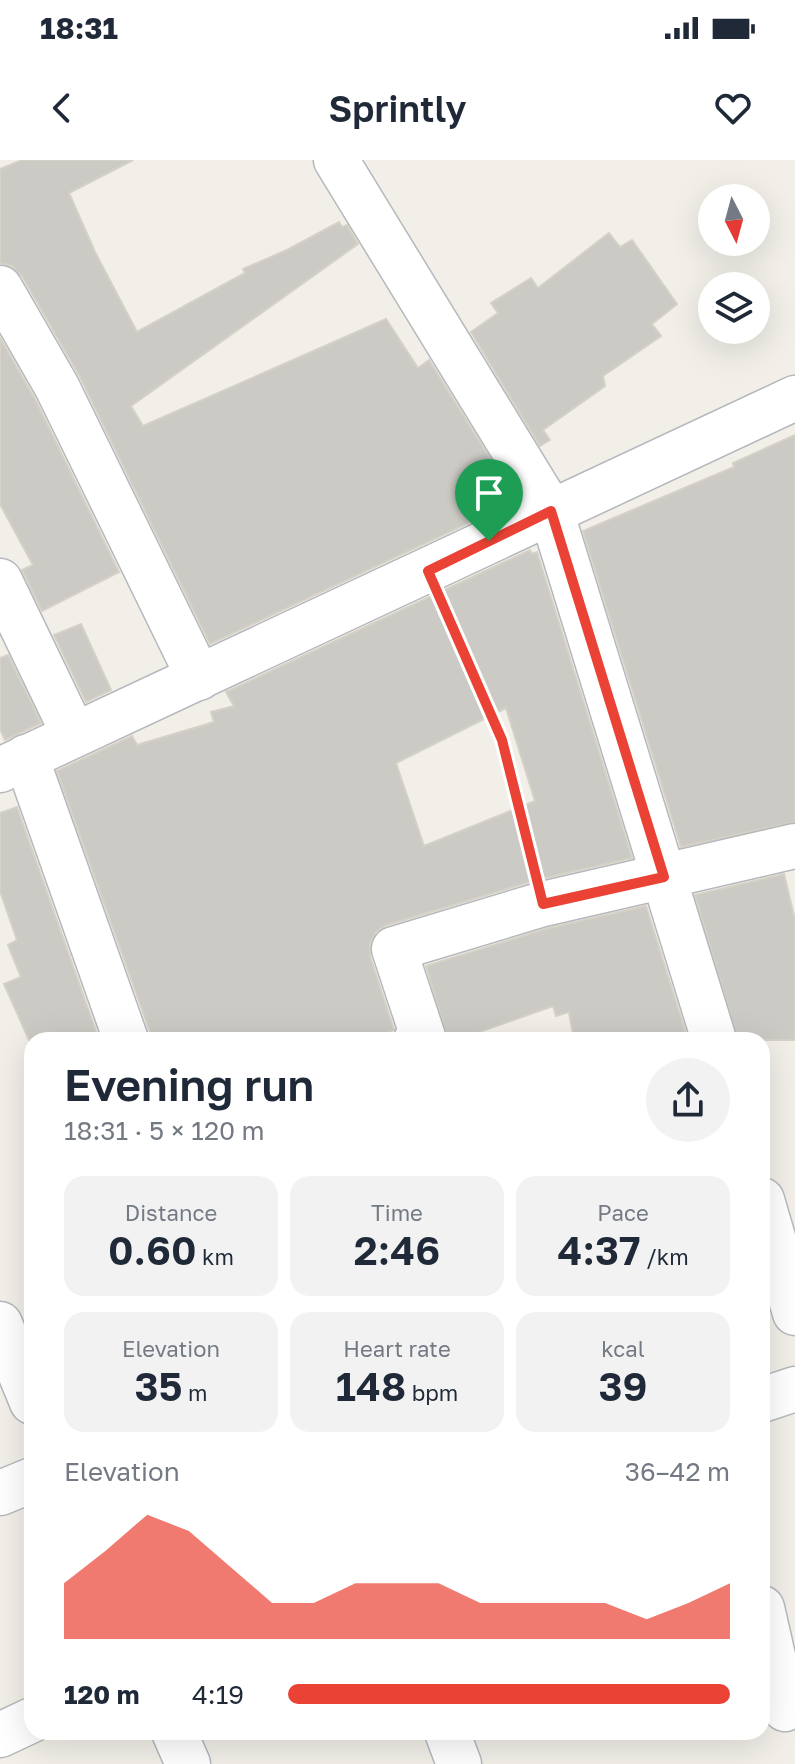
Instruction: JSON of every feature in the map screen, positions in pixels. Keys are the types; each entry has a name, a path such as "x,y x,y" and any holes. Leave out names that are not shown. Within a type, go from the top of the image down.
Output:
{"street":[{"path":"347,164 551,511 712,1032"},
{"path":"0,288 57,387 199,678"},
{"path":"123,1032 13,763 795,398"},
{"path":"0,581 74,735"},
{"path":"421,1032 394,949 543,904 795,846"},
{"path":"770,1227 795,1313"},
{"path":"0,1324 24,1382"},
{"path":"770,1397 795,1389"},
{"path":"0,1493 24,1483"},
{"path":"770,1648 785,1709"},
{"path":"0,1735 24,1724"},
{"path":"178,1740 188,1764"},
{"path":"450,1740 459,1764"}],"path":[{"path":"428,571 502,740 543,904"}],"building":[{"path":"22,160 133,160 69,193 95,252 137,332 245,273 243,269 339,222 342,227 347,225 358,244 131,406 143,426 386,319 418,368 429,360 499,473 496,475 509,504 210,644 79,375 22,276 12,266 0,263 0,169"},
{"path":"609,233 620,247 632,240 677,304 652,324 661,336 603,376 605,386 543,430 550,440 540,446 471,332 498,313 491,303 531,278 538,288"},
{"path":"0,338 35,399 119,572 42,611 22,570 33,565 0,504"},
{"path":"795,435 795,822 681,847 583,531 734,467 733,463"},
{"path":"530,550 532,554 537,552 632,858 536,880 387,925 376,932 370,943 370,956 394,1030 389,1032 150,1032 57,771 132,736 137,745 214,722 211,712 234,706 226,692","holes":["506,708 535,801 424,846 396,763"]},
{"path":"81,624 111,690 86,702 54,635"},
{"path":"8,655 41,723 5,740 0,729 0,658"},
{"path":"17,807 96,1032 25,1032 4,984 21,977 8,945 17,940 0,891 0,813"},
{"path":"784,874 795,920 795,1040 770,1040 770,1032 736,1032 695,895"},
{"path":"646,906 685,1032 573,1032 569,1012 556,1016 553,1006 480,1032 446,1032 426,966 549,928"}],"route":[{"path":"551,511 664,877 543,904 502,740 428,571 489,541 551,511"}]}
